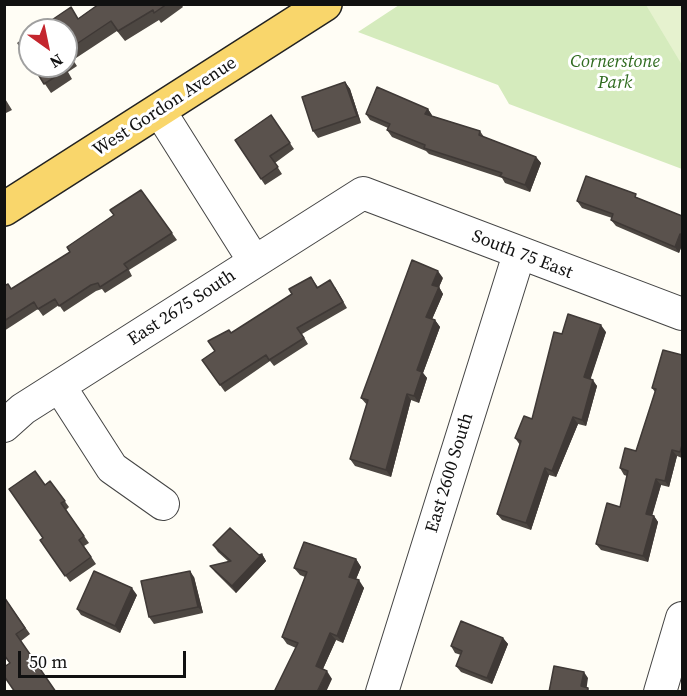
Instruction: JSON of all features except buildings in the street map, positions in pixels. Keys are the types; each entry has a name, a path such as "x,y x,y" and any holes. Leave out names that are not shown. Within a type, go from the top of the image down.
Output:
{"main road":[{"name":"West Gordon Avenue","path":"4,209 325,4"}],"street":[{"path":"159,110 254,261"},
{"name":"East 2675 South","path":"4,426 23,409 363,193"},
{"name":"South 75 East","path":"363,193 682,314"},
{"name":"East 2600 South","path":"382,692 519,254"},
{"path":"60,387 112,468 163,504"},
{"path":"660,692 682,618"}],"green space":[{"name":"Cornerstone Park","path":"399,5 682,5 682,169 509,104 498,85 358,32"},
{"path":"646,5 682,5 682,65"}]}
